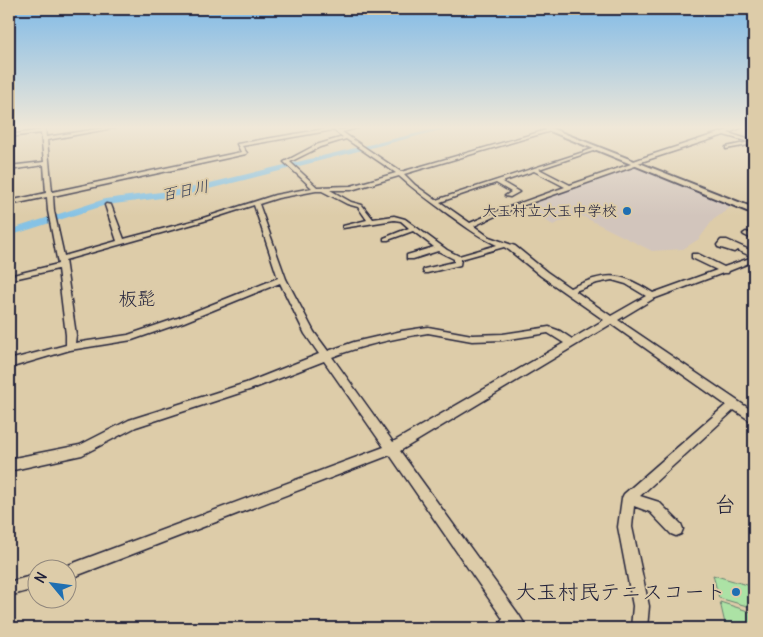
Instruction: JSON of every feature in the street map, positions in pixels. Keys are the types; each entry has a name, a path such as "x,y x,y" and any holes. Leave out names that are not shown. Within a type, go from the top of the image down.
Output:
{"street":[{"path":"46,157 52,219 61,262 70,347"},
{"path":"9,204 227,157"},
{"path":"296,157 287,162 290,166 320,189 349,203 360,206 371,221"},
{"path":"373,157 487,238 512,248 610,320 754,418"},
{"path":"9,278 121,242 277,196 320,189 351,188 459,157"},
{"path":"435,202 571,157"},
{"path":"619,157 754,211"},
{"path":"469,226 500,212 653,157"},
{"path":"9,168 46,163"},
{"path":"534,169 571,188"},
{"path":"498,182 516,192 508,196"},
{"path":"256,203 282,279 310,334 327,355 513,626"},
{"path":"108,205 121,242"},
{"path":"345,227 371,221 398,219 448,254 458,258 504,245"},
{"path":"386,239 414,229"},
{"path":"746,234 754,238"},
{"path":"736,247 754,255"},
{"path":"410,257 439,248"},
{"path":"695,256 725,271"},
{"path":"427,271 457,262 458,258"},
{"path":"78,568 392,449 652,296 754,259"},
{"path":"569,291 608,277 622,278 652,296"},
{"path":"9,364 70,347 129,338 181,320 282,279"},
{"path":"9,465 82,450 133,423 248,386 354,345 402,334 428,330 472,338 502,337 549,330 557,333 571,344"},
{"path":"639,628 641,606 625,527 628,498 734,404"},
{"path":"628,498 654,508 676,529"},
{"path":"9,589 28,584"}],"shaded area":[{"name":"大玉村立大玉中学校","path":"635,166 734,205 713,220 699,239 683,249 652,251 578,214 553,225 523,207"}],"green space":[{"name":"大玉村民テニスコート","path":"713,575 754,587 754,608 719,598"},
{"name":"大玉村民テニスコート","path":"720,602 754,613 754,628 726,628"}],"waterway":[{"name":"百日川","path":"9,233 105,202 185,192 329,157"}],"place":[{"name":"大玉村立大玉中学校","path":"627,211"},
{"name":"大玉村民テニスコート","path":"736,592"}],"district":[{"name":"板髭","path":"137,298"},
{"name":"台","path":"725,504"}]}
